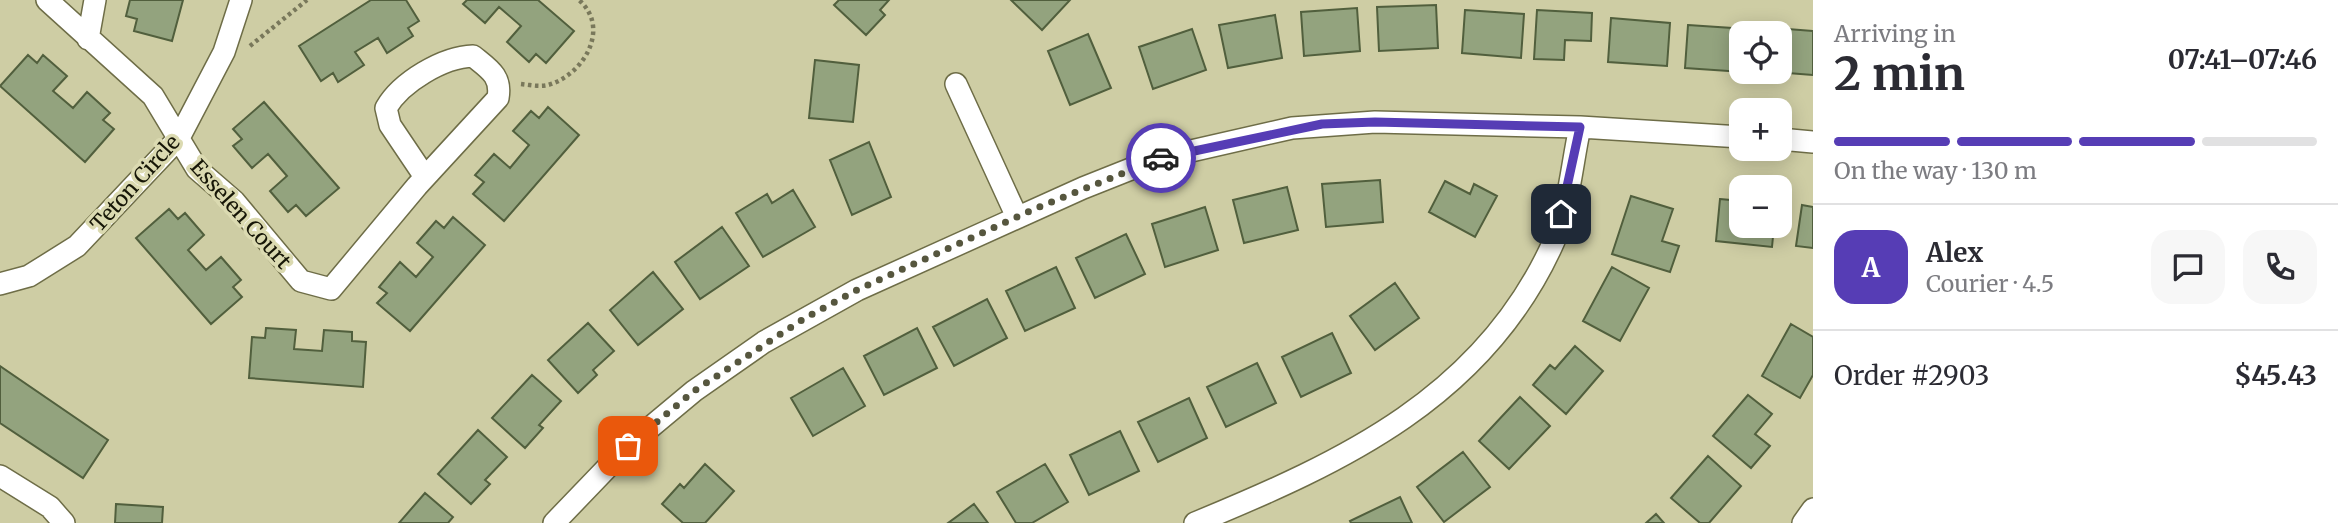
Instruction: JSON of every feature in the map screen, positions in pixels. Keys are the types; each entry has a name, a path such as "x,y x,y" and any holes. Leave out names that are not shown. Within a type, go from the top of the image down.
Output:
{"street":[{"path":"47,0 153,96 179,138"},
{"path":"88,39 95,0"},
{"name":"Teton Circle","path":"0,284 29,276 77,246 179,138 224,52 241,0"},
{"path":"425,177 390,125 386,108 394,94 460,56 473,56 494,73 499,83"},
{"name":"Esselen Court","path":"179,138 197,169 234,201 300,281 331,289 425,177 498,98 499,83"},
{"path":"957,84 1017,217"},
{"path":"554,523 628,446 694,391 764,342 857,290 1017,217 1156,159 1292,128 1375,122 1580,127 1729,136"},
{"path":"1195,523 1371,442 1435,397 1485,347 1526,292 1555,239 1580,127"},
{"path":"1792,140 1813,142"},
{"path":"0,476 50,507 64,523"},
{"path":"1803,523 1813,509"}],"path":[{"path":"499,83 542,86 576,69 592,43 593,26 591,14 579,0"}],"building":[{"path":"130,0 183,0 172,41 134,31 137,19 126,16"},
{"path":"371,0 406,0 419,21 408,28 413,36 387,53 378,38 355,52 364,65 338,82 333,73 321,81 299,46"},
{"path":"467,0 538,0 574,31 546,63 536,54 529,62 507,42 521,26 499,7 485,23 463,4"},
{"path":"839,0 889,0 880,10 885,15 866,35 834,5"},
{"path":"1011,0 1070,0 1042,30"},
{"path":"1436,5 1438,48 1379,51 1377,7"},
{"path":"1357,8 1360,51 1304,56 1301,12"},
{"path":"1465,10 1524,14 1521,58 1462,53"},
{"path":"1537,10 1592,13 1591,41 1565,40 1564,60 1534,59"},
{"path":"1275,15 1282,58 1228,68 1219,25"},
{"path":"1611,18 1670,23 1667,66 1608,62"},
{"path":"1688,25 1729,28 1729,71 1685,68"},
{"path":"1192,29 1206,70 1153,89 1139,47"},
{"path":"1792,29 1813,31 1813,75 1792,73"},
{"path":"1088,34 1111,88 1070,105 1048,51"},
{"path":"28,55 37,63 43,55 67,76 53,91 73,108 87,92 110,113 103,120 114,129 85,162 0,86"},
{"path":"815,60 859,65 853,122 809,118"},
{"path":"264,102 339,188 306,216 296,205 288,212 270,191 287,176 268,154 252,168 233,146 242,139 233,129"},
{"path":"548,107 579,135 504,221 473,194 484,182 475,175 494,154 510,168 529,145 513,131 531,111 539,118"},
{"path":"869,142 891,197 852,215 830,160"},
{"path":"1380,180 1383,222 1326,227 1322,184"},
{"path":"1445,181 1470,194 1474,184 1497,196 1475,237 1429,212"},
{"path":"1287,187 1298,230 1244,243 1233,200"},
{"path":"793,190 815,227 763,257 736,213 767,194 772,203"},
{"path":"1631,196 1673,209 1662,241 1679,246 1670,272 1612,254"},
{"path":"1720,199 1729,200 1729,238 1773,238 1772,247 1716,241"},
{"path":"1802,205 1813,207 1813,248 1796,246"},
{"path":"1205,207 1218,250 1165,267 1152,224"},
{"path":"169,209 178,219 185,213 204,235 188,250 206,270 221,257 241,280 233,287 242,297 211,324 136,238"},
{"path":"453,217 485,245 410,331 377,303 387,293 379,287 400,262 416,277 433,257 417,243 436,221 444,228"},
{"path":"722,227 749,266 700,299 675,262"},
{"path":"1126,234 1145,274 1095,298 1076,258"},
{"path":"1056,267 1075,308 1025,331 1006,291"},
{"path":"1612,267 1649,288 1620,341 1583,321"},
{"path":"653,272 683,309 638,345 610,310"},
{"path":"1395,283 1419,318 1375,350 1350,316"},
{"path":"987,299 1007,338 954,366 933,327"},
{"path":"588,323 614,351 593,370 597,375 578,393 548,360"},
{"path":"1791,324 1813,337 1813,375 1800,398 1762,376"},
{"path":"266,328 296,330 294,349 322,351 324,330 352,332 352,341 366,342 363,387 249,378 252,337 265,338"},
{"path":"917,328 937,368 884,395 864,356"},
{"path":"1332,333 1351,373 1301,397 1282,357"},
{"path":"1575,346 1603,371 1566,414 1533,385 1550,365 1555,369"},
{"path":"1257,363 1276,403 1226,427 1207,387"},
{"path":"0,366 108,440 83,478 0,423"},
{"path":"843,368 865,406 813,436 791,398"},
{"path":"532,375 561,401 539,425 543,428 525,448 492,418"},
{"path":"1748,395 1772,414 1755,434 1770,446 1751,468 1713,436"},
{"path":"1520,397 1550,426 1509,469 1479,441"},
{"path":"1189,398 1207,438 1158,462 1138,422"},
{"path":"478,430 507,457 485,480 490,484 471,504 438,474"},
{"path":"1120,431 1139,471 1089,495 1070,455"},
{"path":"1463,452 1490,487 1444,522 1417,487"},
{"path":"1708,456 1741,486 1709,523 1700,523 1671,498"},
{"path":"705,464 734,491 705,523 683,523 662,504 680,484 684,488"},
{"path":"1045,464 1068,502 1032,523 1016,523 997,492"},
{"path":"425,493 453,517 448,523 399,523"},
{"path":"1400,497 1412,523 1351,523 1350,521"},
{"path":"116,504 163,507 162,523 115,523"},
{"path":"974,504 988,523 948,523"},
{"path":"1656,514 1664,523 1646,523"}],"way so far":[{"path":"628,446 694,391 764,342 805,318 857,290 1039,207 1161,158"}],"route":[{"path":"1161,158 1292,128 1322,124 1375,122 1580,127 1561,214"}]}
